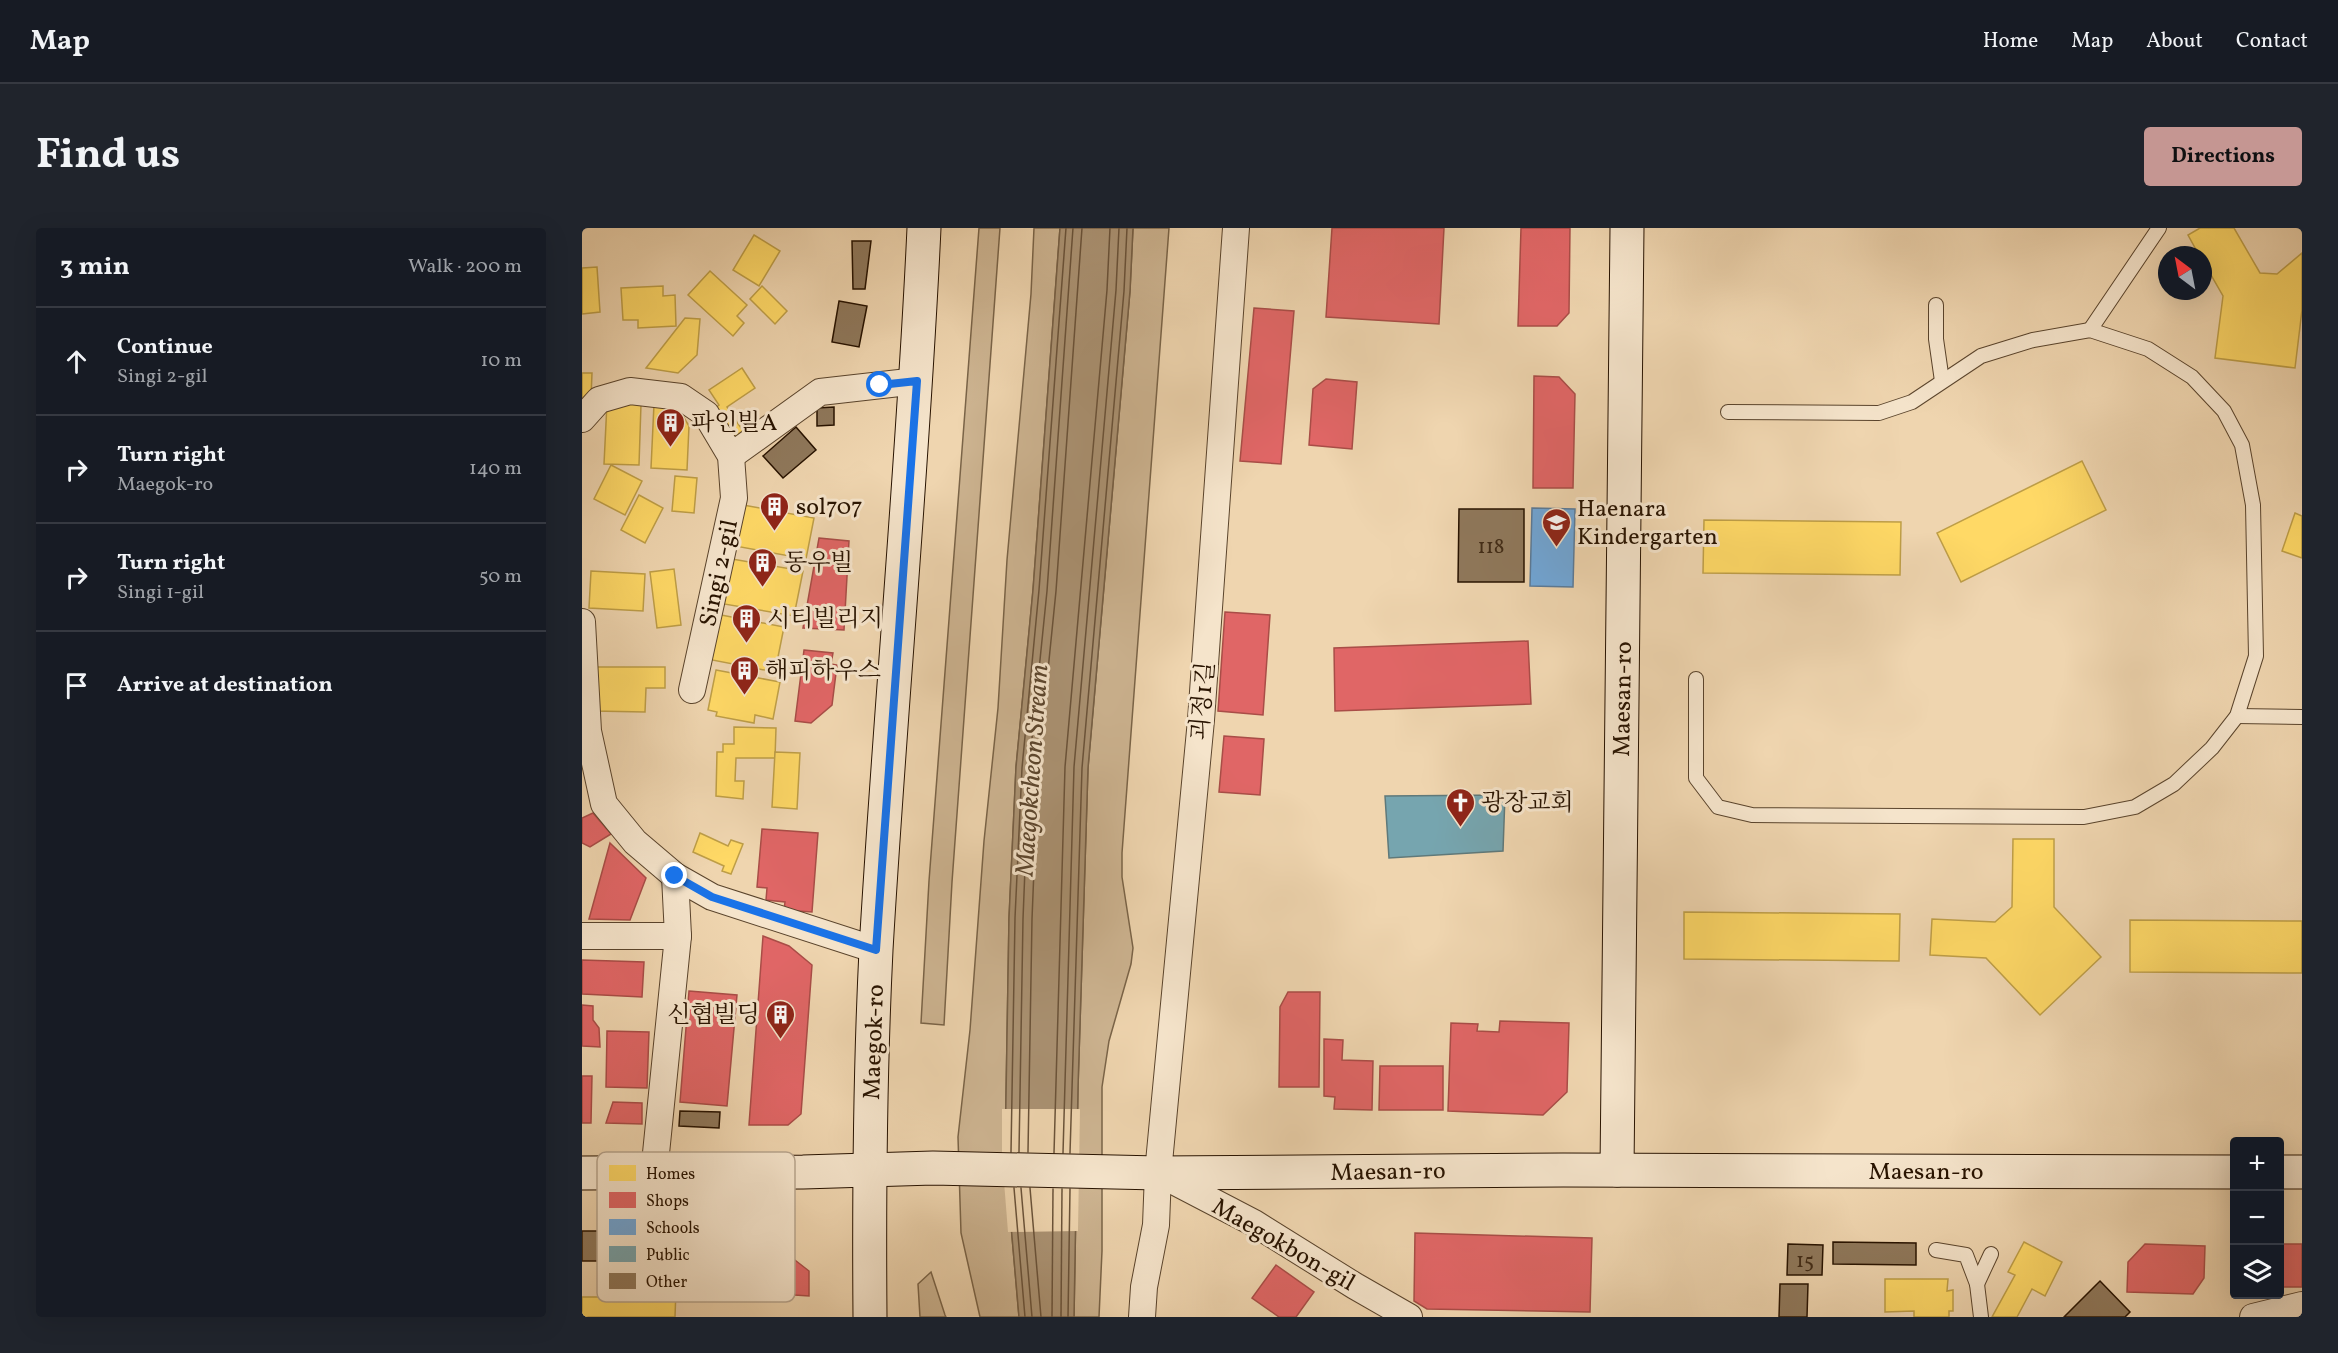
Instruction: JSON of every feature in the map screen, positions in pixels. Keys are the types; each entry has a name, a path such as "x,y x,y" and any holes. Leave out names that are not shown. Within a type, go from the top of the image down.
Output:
{"street":[{"name":"Maegok-ro","path":"870,1317 870,1170 876,950 917,381 924,228"},
{"name":"괴정1길","path":"1142,1317 1144,1287 1156,1225 1158,1173 1201,720 1236,228"},
{"name":"Maesan-ro","path":"1617,1170 1627,228"},
{"path":"731,456 820,392 917,381"},
{"name":"Singi 2-gil","path":"582,419 599,400 630,392 681,397 706,414 731,456 734,498 692,690"},
{"path":"582,622 585,730 604,804 635,842 675,876 712,897 876,950"},
{"path":"656,1152 678,936 675,876"},
{"path":"582,936 678,936"},
{"name":"Maesan-ro","path":"795,1171 933,1168 1158,1173 1617,1170 2230,1172"},
{"path":"2284,1172 2302,1172"},
{"name":"Maegokbon-gil","path":"1158,1173 1254,1223 1409,1317"},
{"path":"2253,1317 2302,1305"}],"lane":[{"path":"2090,330 2159,228"},
{"path":"1936,305 1936,339 1942,381"},
{"path":"1696,679 1696,778 1718,807 1752,815 2085,818 2135,807 2175,784 2212,748 2236,716 2256,656 2253,505 2242,445 2224,411 2192,377 2148,349 2090,330 2032,340 1981,356 1912,402 1879,413 1728,412"},
{"path":"2236,716 2302,717"},
{"path":"1936,1250 1966,1255 1977,1284 1981,1317"},
{"path":"1977,1284 1990,1254"}],"shaded area":[{"path":"979,228 1000,228 952,882 944,1025 921,1023 929,881"},
{"path":"1034,228 1060,228 1033,590 1016,767 1009,918 1005,1156 1019,1317 980,1317 961,1233 958,1137 970,1030 984,841 998,708 1007,560 1031,294"},
{"path":"1133,228 1169,228 1122,853 1122,877 1133,948 1131,964 1109,1041 1102,1087 1102,1251 1099,1317 1074,1317 1078,1088 1088,768 1130,291"},
{"path":"931,1272 946,1317 920,1317 918,1284"}],"water":[{"name":"Maegokcheon Stream","path":"1060,228 1133,228 1130,291 1088,768 1078,1088 1074,1317 1019,1317 1005,1156 1009,918 1016,767 1033,590"}],"pier":[{"path":"1002,1109 1080,1109 1078,1231 1008,1232 1002,1156"}],"building: Homes":[{"path":"2200,228 2234,228 2260,273 2277,274 2302,253 2302,310 2295,368 2215,358 2223,296 2212,277 2212,246 2194,246 2188,235"},
{"path":"754,235 780,251 759,286 733,270"},
{"path":"597,267 600,312 582,314 582,268"},
{"path":"710,271 747,305 737,316 744,323 733,336 688,295"},
{"path":"663,286 663,296 675,295 676,326 638,328 638,320 623,320 621,288"},
{"path":"762,286 787,311 775,324 750,299"},
{"path":"685,318 700,319 697,355 678,373 646,368"},
{"path":"742,368 755,388 727,407 743,431 732,438 713,410 719,405 709,390"},
{"path":"582,373 592,373 591,398 582,406"},
{"path":"607,403 641,404 639,465 604,464"},
{"name":"파인빌A","path":"654,404 675,408 674,416 683,416 689,426 687,470 651,468"},
{"path":"2082,461 2106,510 1961,582 1937,533"},
{"path":"611,465 642,481 625,515 594,499"},
{"path":"675,476 697,478 694,513 672,511"},
{"path":"639,495 663,508 645,543 621,530"},
{"name":"sol707","path":"743,505 814,518 806,559 735,546"},
{"path":"2295,513 2302,516 2302,558 2282,551"},
{"path":"1704,520 1901,522 1900,575 1703,573"},
{"name":"동우빌","path":"732,559 803,571 794,616 724,604"},
{"path":"674,569 681,625 657,628 650,572"},
{"path":"591,571 645,574 643,611 589,608"},
{"name":"시티빌리지","path":"716,614 784,627 775,672 707,659"},
{"path":"594,667 665,667 665,688 646,688 645,712 593,711"},
{"name":"해피하우스","path":"716,670 780,682 773,719 755,715 754,723 716,716 717,712 708,710"},
{"path":"734,727 776,728 775,758 736,758 735,781 744,781 743,799 716,796 717,752 723,752 723,744 734,744"},
{"path":"775,752 800,753 797,809 772,807"},
{"path":"700,833 728,846 731,840 743,844 731,874 722,871 724,866 693,852"},
{"path":"2013,839 2054,839 2054,907 2101,957 2040,1015 1986,958 1930,955 1932,919 1995,922 2012,907"},
{"path":"1684,912 1900,914 1899,961 1684,959"},
{"path":"2130,920 2302,921 2302,973 2130,972"},
{"path":"2024,1242 2062,1262 2045,1296 2032,1289 2017,1317 1992,1317 2015,1275 2008,1272"},
{"path":"1885,1279 1948,1279 1947,1291 1953,1290 1953,1311 1949,1311 1949,1317 1914,1317 1914,1311 1885,1312"},
{"path":"582,1297 597,1297 597,1302 676,1302 675,1317 582,1317"}],"building: Shops":[{"path":"1332,228 1444,228 1439,324 1326,317"},
{"path":"1521,228 1570,228 1569,313 1557,326 1518,326"},
{"path":"1254,308 1294,311 1281,464 1240,461"},
{"path":"1534,376 1559,377 1575,394 1573,488 1533,488"},
{"path":"1326,379 1357,382 1352,449 1309,445 1313,389"},
{"path":"819,538 849,541 844,630 803,628"},
{"path":"1225,612 1270,615 1263,715 1218,711"},
{"path":"1528,641 1531,704 1335,711 1334,648"},
{"path":"804,650 833,653 831,664 837,665 832,705 811,723 795,721"},
{"path":"1224,736 1264,739 1260,795 1219,792"},
{"path":"593,813 611,834 590,847 582,843 582,818"},
{"path":"762,829 818,833 812,912 784,910 785,902 766,900 767,888 757,887"},
{"path":"610,843 646,878 630,920 589,919"},
{"name":"신협빌딩","path":"763,936 789,946 812,965 801,1114 788,1125 749,1125"},
{"path":"582,960 644,962 642,997 582,994"},
{"path":"689,991 737,995 727,1106 680,1102"},
{"path":"1288,992 1320,992 1319,1087 1279,1087 1280,1007"},
{"path":"582,1005 593,1006 593,1020 599,1028 600,1047 582,1046"},
{"path":"1500,1021 1569,1023 1567,1092 1543,1115 1448,1111 1451,1023 1478,1024 1477,1031 1499,1032"},
{"path":"607,1031 649,1032 647,1088 606,1087"},
{"path":"1324,1039 1343,1040 1342,1060 1373,1061 1372,1110 1334,1109 1335,1097 1324,1096"},
{"path":"1380,1066 1443,1066 1443,1110 1379,1110"},
{"path":"582,1076 592,1076 591,1123 582,1123"},
{"path":"613,1102 642,1103 642,1124 606,1123"},
{"path":"1415,1233 1592,1238 1590,1312 1427,1309 1414,1301"},
{"path":"2145,1244 2205,1246 2204,1278 2193,1294 2127,1292 2128,1262"},
{"path":"2284,1244 2302,1244 2302,1287 2284,1287"},
{"path":"795,1260 809,1271 809,1296 795,1295"},
{"path":"1276,1265 1314,1292 1296,1317 1279,1317 1252,1298"}],"building: Schools":[{"path":"1532,508 1575,509 1573,587 1530,586"}],"building: Public":[{"path":"1505,795 1503,851 1389,858 1385,796"}],"building: Other":[{"path":"852,241 871,241 865,289 853,289"},
{"path":"839,301 867,306 859,347 832,342"},
{"path":"834,407 834,425 817,426 817,408"},
{"path":"796,427 816,450 783,478 763,456"},
{"path":"1459,509 1524,509 1524,582 1458,582"},
{"path":"680,1111 720,1112 719,1128 679,1126"},
{"path":"582,1231 597,1231 597,1261 582,1261"},
{"path":"1833,1242 1916,1243 1916,1265 1833,1264"},
{"path":"1788,1244 1823,1245 1822,1275 1787,1275"},
{"path":"2100,1281 2130,1312 2125,1317 2064,1317"},
{"path":"1780,1284 1808,1284 1807,1317 1779,1317"}],"place":[{"name":"파인빌A","path":"670,448"},
{"name":"sol707","path":"775,532"},
{"name":"Haenara Kindergarten","path":"1556,548"},
{"name":"동우빌","path":"763,588"},
{"name":"시티빌리지","path":"746,644"},
{"name":"해피하우스","path":"744,696"},
{"name":"광장교회","path":"1460,828"},
{"name":"신협빌딩","path":"781,1040"}],"route":[{"path":"675,876 712,897 876,950 917,381 880,385"}]}
